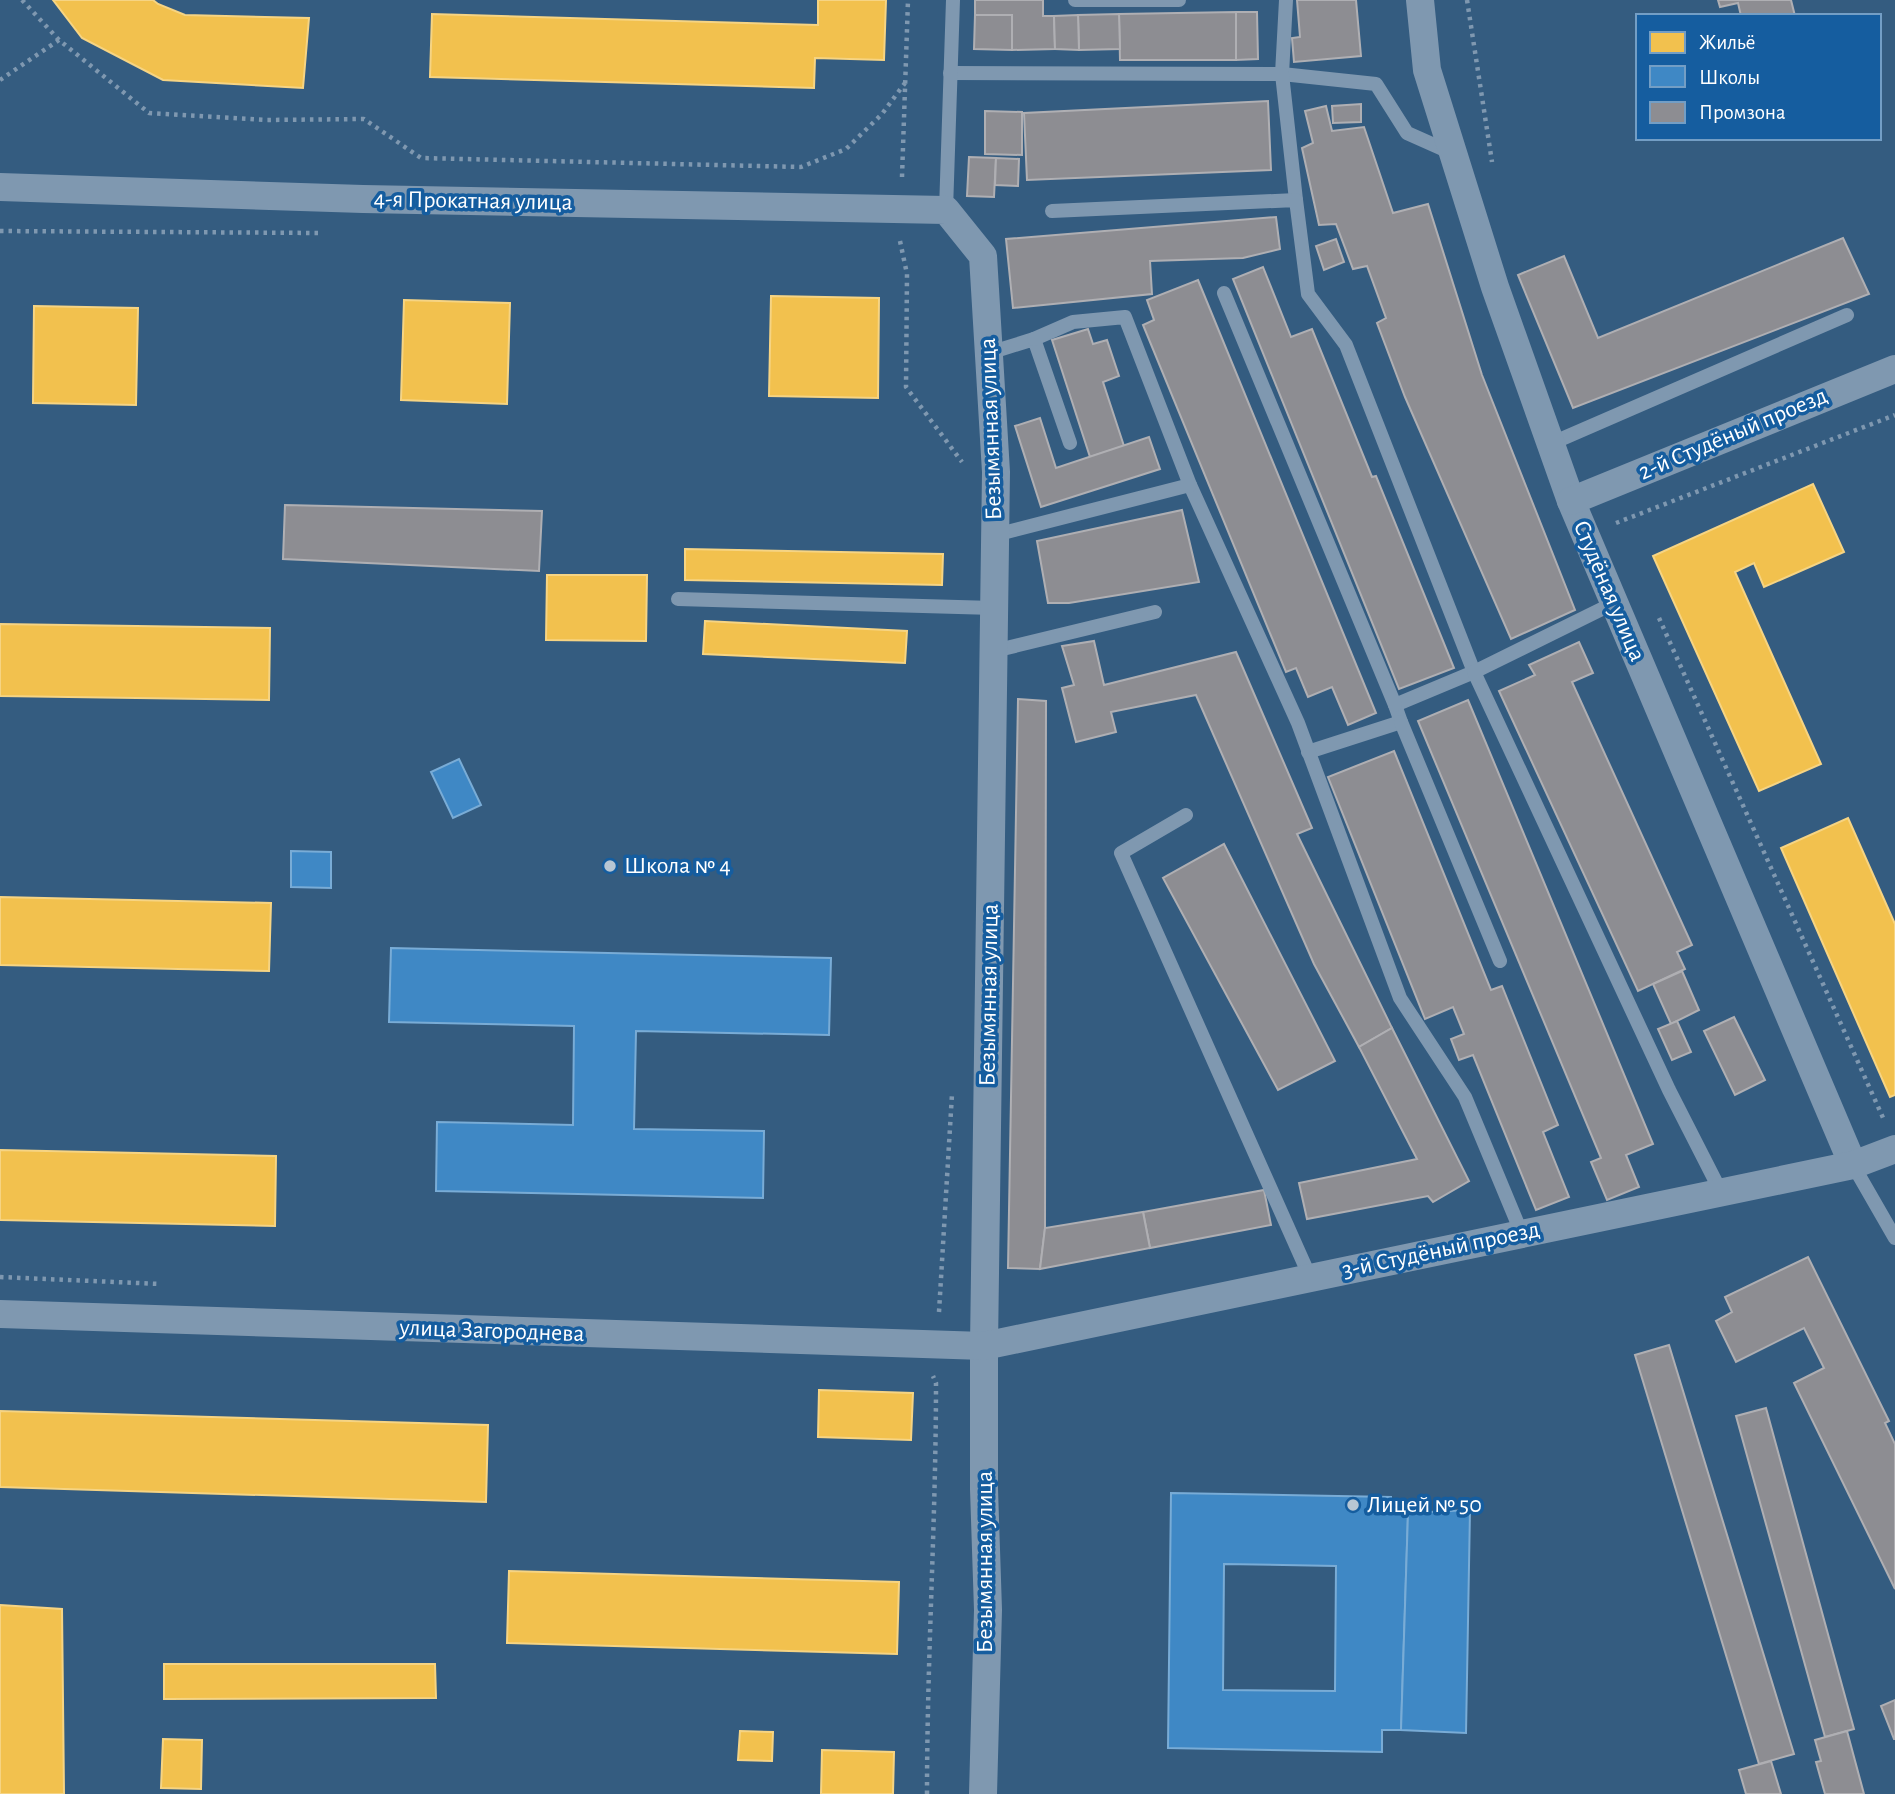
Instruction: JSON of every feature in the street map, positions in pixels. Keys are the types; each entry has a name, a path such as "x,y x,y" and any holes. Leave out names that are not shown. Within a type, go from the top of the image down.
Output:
{"street":[{"name":"Студёная улица","path":"1420,0 1427,70 1495,287 1571,501 1848,1153"},
{"name":"4-я Прокатная улица","path":"0,187 363,199 946,210"},
{"name":"Безымянная улица","path":"946,210 983,256 996,472 985,1338 984,1489 988,1610 983,1794"},
{"name":"2-й Студёный проезд","path":"1571,501 1895,369"},
{"name":"3-й Студёный проезд","path":"985,1338 1310,1278 1522,1234 1721,1192 1848,1153 1895,1149"},
{"name":"улица Загороднева","path":"0,1314 921,1345 985,1338"}],"lane":[{"path":"946,210 953,0"},
{"path":"1075,0 1179,0"},
{"path":"1286,0 1282,74 1308,294 1346,345 1475,672 1670,1090 1721,1192"},
{"path":"950,73 1282,74 1376,84 1407,133 1453,154"},
{"path":"1052,211 1296,200"},
{"path":"1224,293 1500,961"},
{"path":"1550,443 1847,315"},
{"path":"989,353 1034,339 1073,322 1125,317 1190,485 1298,723 1400,998 1465,1097 1522,1234"},
{"path":"1034,339 1070,443"},
{"path":"995,536 1190,485"},
{"path":"678,599 994,608"},
{"path":"1395,705 1475,672 1614,603"},
{"path":"994,651 1155,612"},
{"path":"1308,752 1401,722"},
{"path":"1186,815 1121,853 1310,1278"},
{"path":"1848,1153 1895,1238"}],"path":[{"path":"22,0 59,40 149,113 267,120 364,119 421,158 801,167 846,149 882,114 905,83"},
{"path":"908,0 899,237 907,274 906,387 969,471"},
{"path":"1466,0 1494,170"},
{"path":"0,80 59,40"},
{"path":"1616,523 1895,415"},
{"path":"1601,489 1622,535"},
{"path":"1656,611 1885,1119 1848,1153"},
{"path":"953,1081 939,1317 985,1338"},
{"path":"0,1277 166,1284"},
{"path":"921,1345 936,1382 936,1493 927,1718 927,1794"}],"building: Жильё":[{"path":"53,0 153,0 185,15 309,18 303,88 163,80 82,38"},
{"path":"818,0 886,0 884,60 815,58 814,88 430,77 432,14 818,25"},
{"path":"771,296 879,298 878,398 769,396"},
{"path":"404,300 510,303 507,404 401,400"},
{"path":"34,306 138,308 136,405 33,403"},
{"path":"1813,484 1844,552 1764,587 1754,563 1735,572 1821,764 1759,791 1653,556"},
{"path":"685,549 943,554 942,585 685,580"},
{"path":"547,575 647,575 646,641 546,640"},
{"path":"705,621 907,631 905,663 703,654"},
{"path":"0,624 270,628 269,700 0,696"},
{"path":"1848,818 1895,924 1895,1095 1890,1097 1781,848"},
{"path":"0,897 271,903 269,971 0,965"},
{"path":"0,1150 276,1156 275,1226 0,1220"},
{"path":"819,1390 913,1393 911,1440 818,1437"},
{"path":"0,1411 488,1425 486,1502 0,1487"},
{"path":"509,1571 899,1582 897,1654 507,1643"},
{"path":"0,1605 62,1609 64,1794 0,1794"},
{"path":"164,1664 435,1664 436,1698 164,1699"},
{"path":"740,1731 773,1732 772,1761 738,1760"},
{"path":"163,1739 202,1740 201,1789 161,1788"},
{"path":"822,1750 894,1752 893,1794 821,1794"}],"building: Школы":[{"path":"459,759 481,805 453,818 431,772"},
{"path":"291,851 331,852 331,888 291,887"},
{"path":"391,948 831,958 829,1035 636,1031 634,1129 764,1131 763,1198 436,1191 437,1122 573,1125 574,1026 389,1022"},
{"path":"1171,1493 1391,1497 1391,1513 1408,1513 1401,1730 1382,1730 1382,1752 1168,1748","holes":["1224,1564 1336,1566 1335,1691 1223,1690"]},
{"path":"1470,1510 1466,1733 1401,1730 1408,1513"}],"building: Промзона":[{"path":"975,0 1043,0 1043,16 1054,16 1055,49 1012,50 1012,15 975,15"},
{"path":"1297,0 1356,0 1361,56 1294,62 1292,38 1300,37"},
{"path":"1718,0 1791,0 1794,14 1741,14 1738,3 1720,7"},
{"path":"1236,12 1257,12 1258,59 1236,60"},
{"path":"1236,12 1236,60 1120,60 1119,14"},
{"path":"1119,14 1120,49 1079,50 1078,15"},
{"path":"975,15 1012,15 1012,50 974,49"},
{"path":"1078,15 1079,50 1055,49 1054,16"},
{"path":"1268,101 1271,170 1027,180 1024,113"},
{"path":"1361,104 1361,122 1333,123 1332,106"},
{"path":"1326,106 1332,131 1364,127 1393,213 1428,204 1482,375 1575,610 1511,639 1405,397 1377,323 1386,318 1367,266 1353,269 1336,224 1319,225 1302,148 1313,143 1305,111"},
{"path":"985,111 1022,112 1022,155 985,154"},
{"path":"969,157 996,158 994,197 967,196"},
{"path":"996,158 1019,159 1018,186 995,185"},
{"path":"1276,217 1280,249 1243,258 1150,261 1152,294 1013,308 1006,239"},
{"path":"1843,238 1869,294 1573,408 1518,275 1564,256 1598,338"},
{"path":"1336,239 1344,262 1324,270 1316,246"},
{"path":"1263,267 1291,337 1312,329 1372,477 1376,476 1454,668 1399,689 1233,279"},
{"path":"1198,280 1376,713 1348,725 1332,687 1308,697 1296,668 1286,672 1143,325 1154,320 1147,300"},
{"path":"1088,329 1093,344 1107,340 1119,376 1103,382 1124,446 1090,457 1052,340"},
{"path":"1040,418 1056,468 1149,437 1160,469 1041,507 1015,426"},
{"path":"285,505 542,511 539,571 283,559"},
{"path":"1182,510 1199,582 1069,603 1048,603 1037,541"},
{"path":"1094,641 1104,685 1236,652 1312,828 1297,834 1392,1028 1359,1047 1314,964 1196,695 1111,712 1116,732 1076,742 1062,688 1074,685 1062,646"},
{"path":"1579,642 1593,673 1572,682 1692,945 1677,952 1685,969 1638,991 1499,691 1535,675 1529,665"},
{"path":"1018,699 1046,701 1045,1228 1040,1269 1008,1268"},
{"path":"1468,700 1653,1144 1626,1155 1639,1187 1607,1200 1591,1162 1601,1158 1418,721"},
{"path":"1394,751 1491,990 1502,986 1558,1125 1543,1132 1569,1197 1536,1210 1473,1055 1459,1060 1451,1039 1464,1034 1453,1007 1425,1019 1328,777"},
{"path":"1224,844 1335,1061 1278,1090 1163,878"},
{"path":"1682,971 1699,1010 1671,1024 1653,984"},
{"path":"1734,1017 1765,1080 1735,1095 1704,1031"},
{"path":"1677,1021 1691,1052 1672,1060 1658,1029"},
{"path":"1392,1028 1469,1181 1433,1202 1428,1196 1307,1219 1299,1183 1417,1159 1359,1047"},
{"path":"1264,1190 1271,1225 1150,1248 1143,1212"},
{"path":"1143,1212 1150,1248 1040,1269 1045,1228"},
{"path":"1808,1257 1889,1421 1885,1423 1895,1444 1895,1589 1794,1383 1824,1368 1804,1328 1736,1362 1716,1321 1732,1312 1725,1297"},
{"path":"1669,1345 1794,1754 1759,1764 1635,1355"},
{"path":"1766,1408 1854,1729 1825,1737 1736,1416"},
{"path":"1895,1700 1895,1739 1894,1739 1881,1706"},
{"path":"1847,1731 1864,1794 1825,1794 1816,1762 1821,1761 1815,1740"},
{"path":"1771,1761 1781,1794 1746,1794 1739,1770"}],"place":[{"name":"Школа № 4","path":"610,866"},
{"name":"Лицей № 50","path":"1353,1505"}]}
